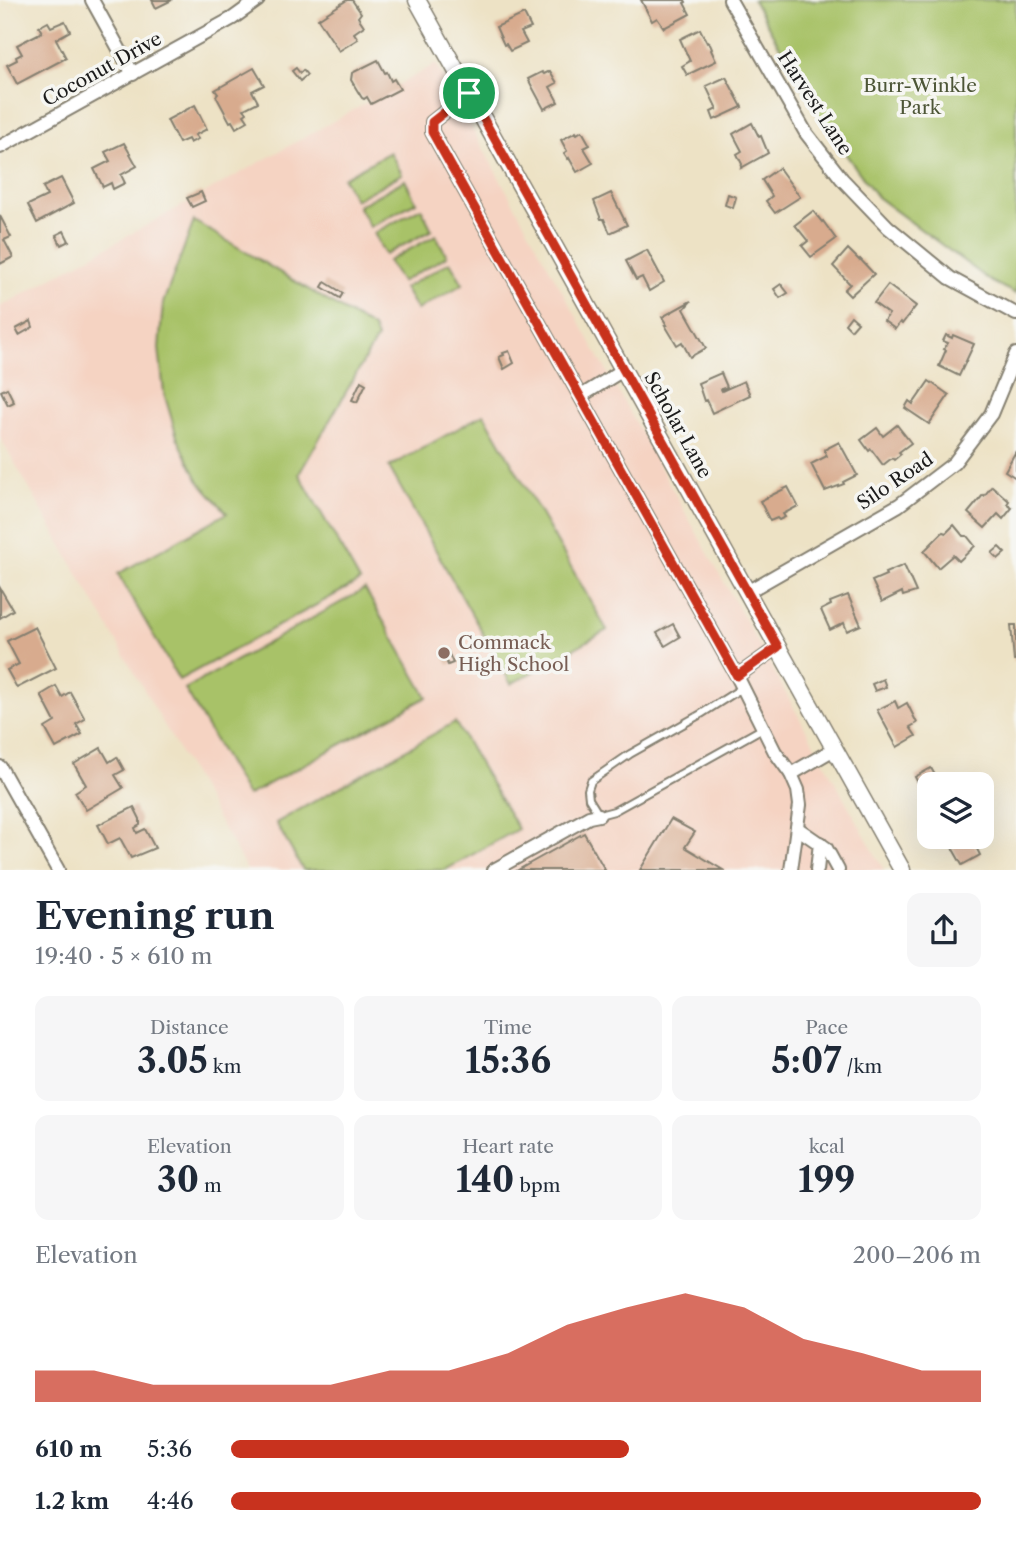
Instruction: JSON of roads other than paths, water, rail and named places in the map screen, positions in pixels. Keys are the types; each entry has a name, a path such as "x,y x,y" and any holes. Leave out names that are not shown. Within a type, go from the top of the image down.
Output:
{"street":[{"path":"92,0 133,74"},
{"name":"Coconut Drive","path":"0,147 233,18 258,0"},
{"name":"Scholar Lane","path":"417,0 902,870"},
{"name":"Harvest Lane","path":"730,0 806,133 842,179 888,227 950,278 1016,314"},
{"path":"469,93 432,122 432,132 740,682 775,752 799,790 791,870"},
{"name":"Silo Road","path":"747,592 899,505 954,463 991,414 1016,354"},
{"path":"581,396 623,370"},
{"path":"740,682 778,647"},
{"path":"791,774 834,748"},
{"path":"0,767 58,870"},
{"path":"494,870 589,817 599,815"},
{"path":"797,828 827,848 838,870"},
{"path":"817,870 820,843"}],"lane":[{"path":"740,682 701,714 631,754 591,781 589,799 599,815 614,811 763,728"}],"place":[{"name":"Commack High School","path":"444,653"}],"park label":[{"name":"Burr-Winkle Park","path":"920,96"}]}
